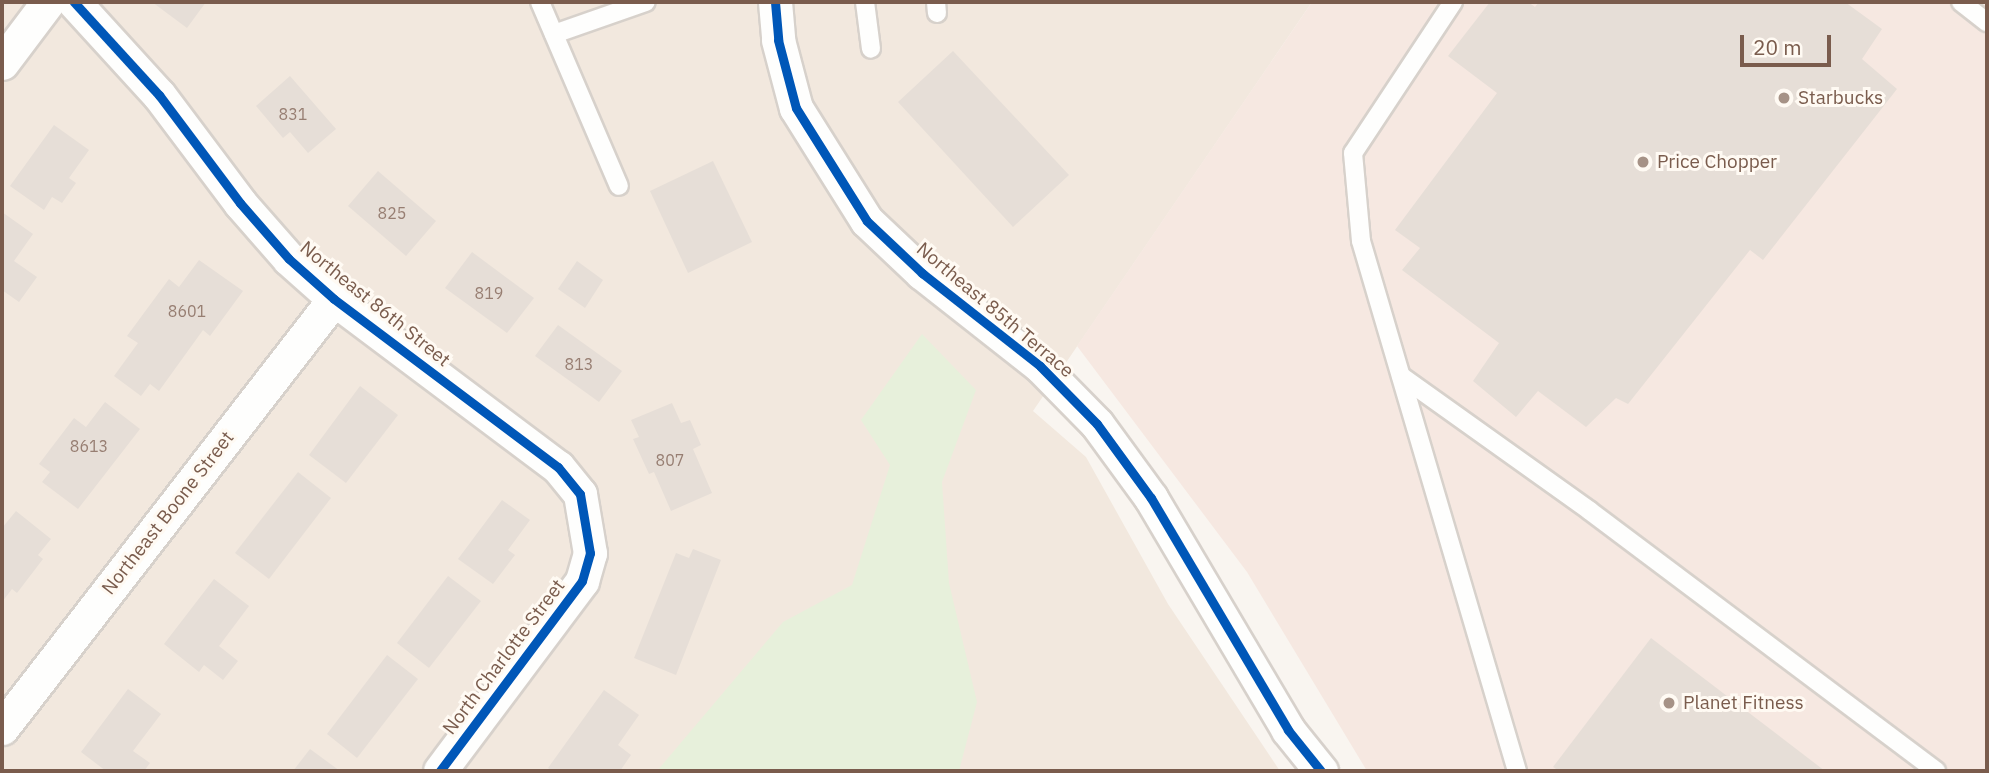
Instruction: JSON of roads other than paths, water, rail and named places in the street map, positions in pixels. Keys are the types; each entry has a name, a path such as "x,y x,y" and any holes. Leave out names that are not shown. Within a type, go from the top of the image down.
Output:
{"street":[{"path":"2,63 48,2"},
{"name":"Northeast 86th Street","path":"74,2 159,95 240,204 289,259 334,299 558,467 580,494 587,519"},
{"name":"Northeast 85th Terrace","path":"775,2 778,40 796,108 867,221 922,273 1040,366 1097,424 1151,498 1288,730 1321,771"},
{"name":"Northeast Boone Street","path":"2,728 334,299"},
{"name":"North Charlotte Street","path":"440,771 582,581 590,553 587,519"}],"lane":[{"path":"540,2 618,186"},
{"path":"554,34 646,2"},
{"path":"865,2 871,49"},
{"path":"1453,2 1353,153 1361,241 1517,771"},
{"path":"1961,2 1987,22"},
{"path":"1401,376 1590,511 1936,771"}],"place":[{"name":"Starbucks","path":"1784,98"},
{"name":"Price Chopper","path":"1643,162"},
{"name":"Planet Fitness","path":"1669,703"}]}
